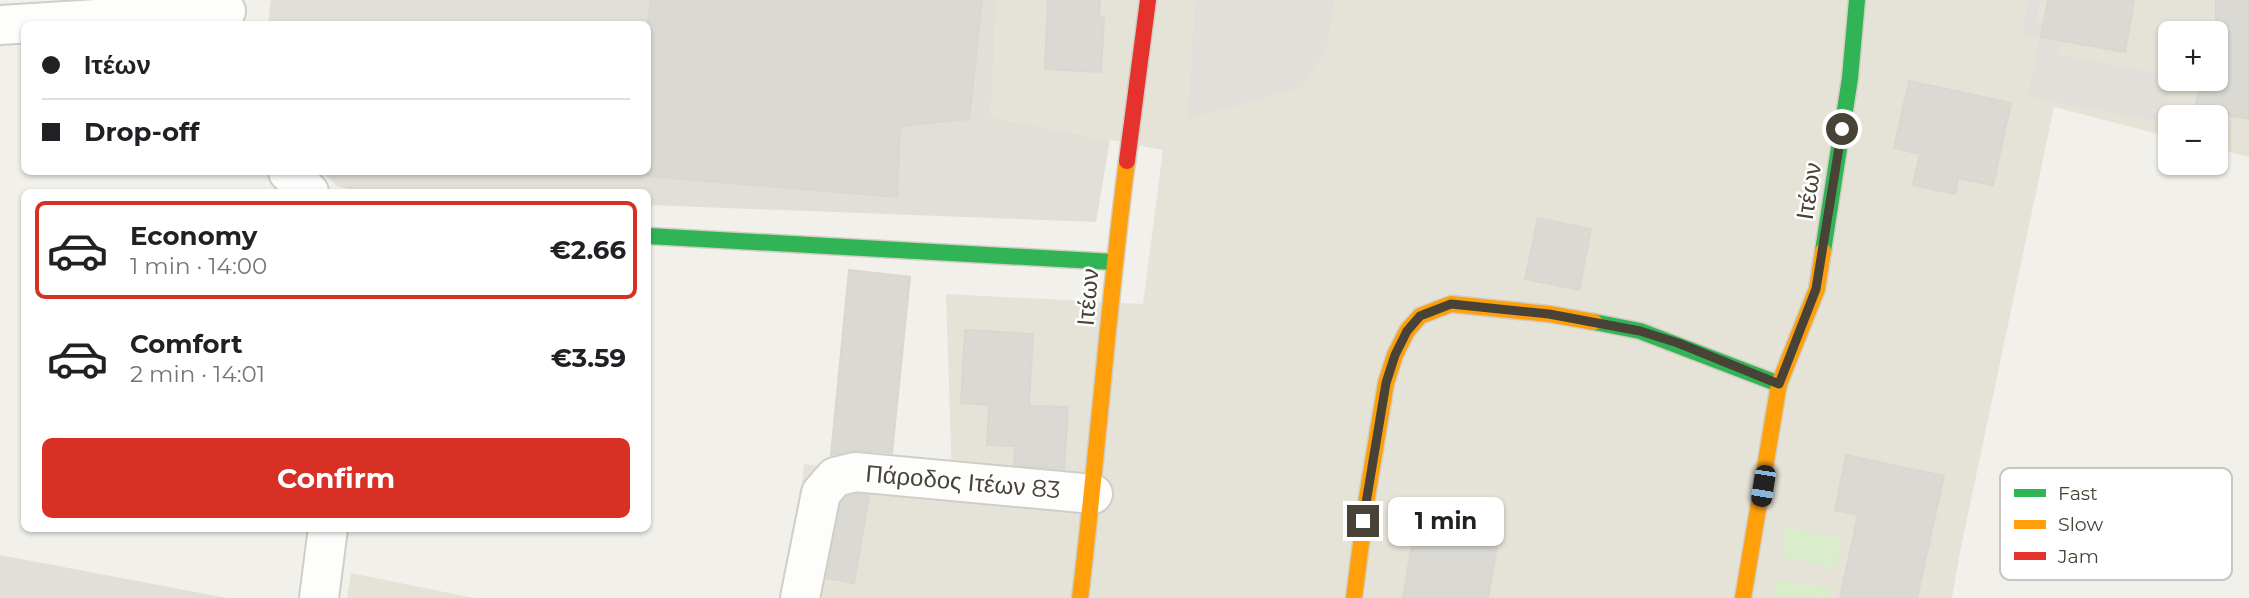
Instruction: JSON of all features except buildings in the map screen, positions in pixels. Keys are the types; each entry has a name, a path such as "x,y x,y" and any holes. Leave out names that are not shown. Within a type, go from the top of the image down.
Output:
{"street":[{"name":"Ιτέων","path":"1080,598 1093,494 1114,262 1148,0"},
{"name":"Ιτέων","path":"1743,598 1779,384 1816,289 1850,78 1857,0"},
{"path":"70,21 226,12"},
{"path":"0,25 21,24"},
{"path":"291,175 306,189"},
{"path":"651,236 1114,262"},
{"path":"1354,598 1365,509 1386,383 1395,355 1407,331 1420,316 1451,304 1549,314 1640,331 1678,343 1779,384"},
{"name":"Πάροδος Ιτέων 83","path":"800,598 821,493 835,477 855,472 1093,494"},
{"path":"319,598 327,532"}],"shaded area":[{"path":"271,0 997,0 991,117 1110,140 1096,222 651,205 651,189 349,189 337,186 326,175 651,175 651,21 268,21"},
{"path":"997,0 2249,0 2249,157 2228,151 2228,105 2158,105 2158,134 2054,107 1952,598 790,598 804,464 952,481 946,294 1143,304 1163,150 991,117"},
{"path":"1195,0 1335,0 1326,51 1302,87 1188,119"},
{"path":"2028,0 2040,0 2036,22 2062,27 2057,54 2158,74 2158,91 2170,91 2167,105 2158,105 2158,122 2028,97 2039,38 2022,34"},
{"path":"0,555 227,598 0,598"},
{"path":"351,573 474,598 347,598"}],"green space":[{"path":"1787,528 1841,539 1835,568 1781,556"},
{"path":"1776,579 1831,589 1829,598 1773,596"}],"traffic: fast":[{"path":"1823,251 1850,78 1857,0"},
{"path":"651,236 1114,262"},
{"path":"1594,322 1640,331 1779,384"}],"traffic: slow":[{"path":"1080,598 1127,161"},
{"path":"1743,598 1779,384 1817,289 1823,251"},
{"path":"1354,598 1386,383 1395,355 1407,331 1420,316 1451,304 1549,314 1594,322"}],"traffic: jam":[{"path":"1127,161 1148,0"}],"route":[{"path":"1363,521 1386,383 1395,355 1407,331 1420,316 1451,304 1549,314 1640,331 1678,343 1779,384 1816,289 1842,129"}]}
